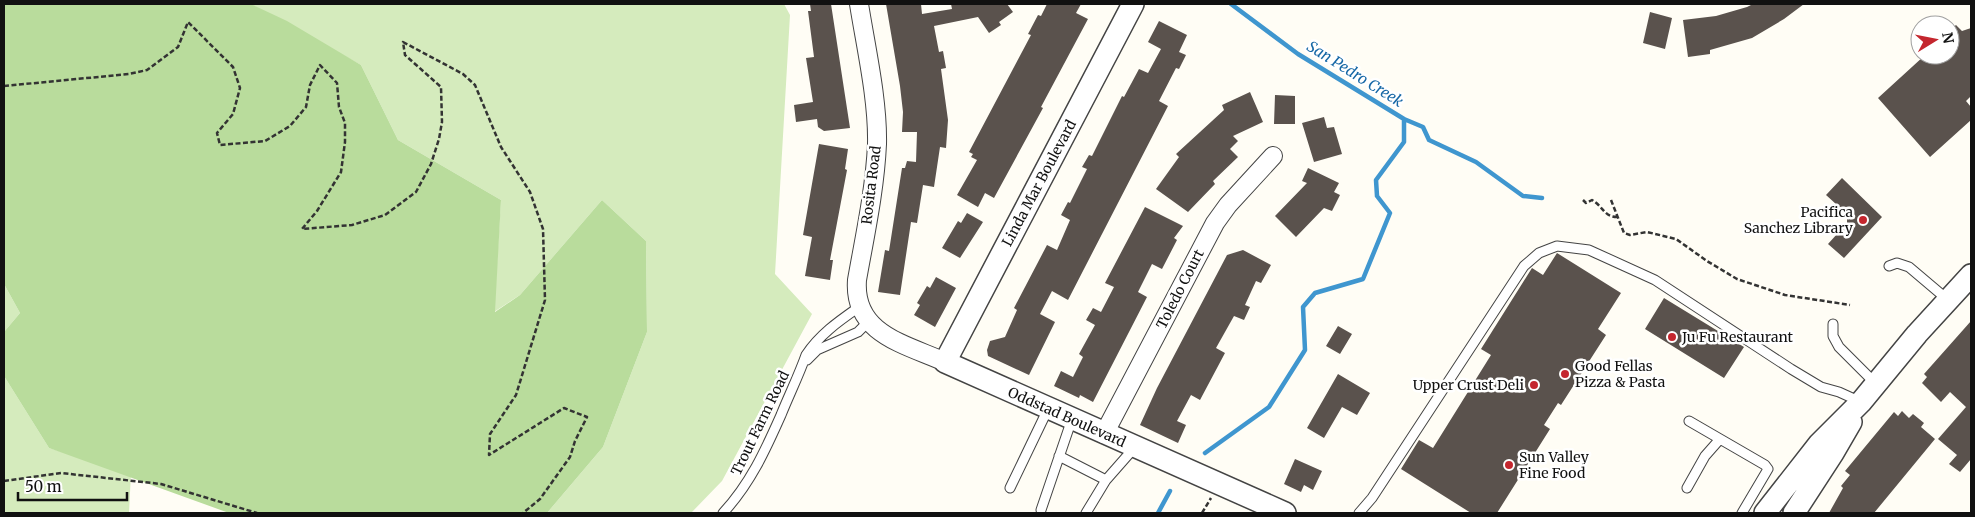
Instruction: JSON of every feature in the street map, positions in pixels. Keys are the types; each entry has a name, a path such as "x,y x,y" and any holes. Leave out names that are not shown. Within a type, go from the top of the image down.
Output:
{"street":[{"name":"Rosita Road","path":"859,4 876,114 877,142 875,168 856,289 864,314"},
{"name":"Linda Mar Boulevard","path":"945,362 1133,4"},
{"name":"Toledo Court","path":"1104,434 1215,223 1228,205 1273,156"},
{"path":"1765,513 1819,444 1861,402 1971,275"},
{"name":"Oddstad Boulevard","path":"864,314 884,334 1104,434 1285,513"},
{"path":"1794,513 1837,446 1861,402"}],"lane":[{"path":"1359,513 1372,498 1524,266 1539,254 1557,246 1589,250 1655,280 1798,374 1821,387 1839,392 1861,402"},
{"path":"1889,266 1897,263 1909,267 1948,300"},
{"name":"Trout Farm Road","path":"723,513 740,494 753,474 806,355 822,334 864,314"},
{"name":"Trout Farm Road","path":"801,368 817,350 858,332 864,314"},
{"path":"1832,324 1833,336 1839,346 1876,384"},
{"path":"1010,488 1048,409"},
{"path":"1041,510 1072,419"},
{"path":"1689,421 1765,465 1768,469 1742,513"},
{"path":"1687,488 1705,456 1720,439"},
{"path":"1086,513 1106,480 1135,447"},
{"path":"1060,456 1106,480"}],"path":[{"path":"4,86 129,74 148,70 178,47 188,22 233,67 240,88 233,114 217,133 220,145 265,141 290,126 306,107 310,85 320,65 337,83 339,107 344,122 346,142 341,172 317,211 302,229 352,225 385,215 416,192 431,164 439,139 442,122 441,87 405,55 403,42 463,74 475,85 500,147 530,192 543,229 545,300 516,395 490,434 489,455 564,408 587,417 575,441 570,457 540,499 523,513"},
{"path":"1583,200 1586,203 1592,200 1596,202 1610,217 1617,217"},
{"path":"1611,200 1624,233 1636,234 1647,232 1676,239 1707,262 1737,279 1785,295 1850,305"},
{"path":"4,481 61,473 161,484 257,513"}],"green space":[{"path":"4,4 251,4 287,21 361,65 398,140 501,200 495,312 520,295 602,200 646,241 647,332 603,447 547,513 229,513 49,448 4,376 4,332 20,313 4,284"},
{"path":"251,4 784,4 790,15 775,274 812,314 722,481 691,513 547,513 603,447 647,332 646,241 602,200 520,295 494,312 501,200 398,140 361,65"},
{"path":"4,284 20,313 4,332"},
{"path":"4,376 49,448 131,473 129,513 4,513"}],"building":[{"path":"810,4 831,4 850,128 824,131 818,127 817,119 796,122 794,105 813,102 806,58 814,57 808,11 811,11"},
{"path":"886,4 921,4 922,14 952,9 951,4 1007,4 1013,12 999,22 1001,25 989,33 978,17 934,26 939,52 943,51 946,68 941,69 948,120 946,148 940,147 934,187 923,185 917,223 911,222 900,295 878,292 885,250 889,251 902,168 905,168 907,161 916,162 917,132 902,132 903,112 900,86"},
{"path":"1047,4 1081,4 1076,13 1088,19 1041,107 1043,108 994,198 985,193 978,207 957,195 977,160 971,157 973,154 969,152 1031,35 1028,34 1038,15 1041,16"},
{"path":"1753,4 1804,4 1784,19 1752,38 1710,50 1710,54 1688,57 1683,20 1716,16"},
{"path":"1650,12 1672,18 1665,49 1643,43"},
{"path":"1159,21 1187,35 1179,52 1186,55 1179,69 1176,68 1159,101 1168,106 1068,300 1052,291 1040,314 1055,322 1029,375 988,356 987,350 990,341 1005,337 1017,310 1014,308 1047,245 1057,250 1070,220 1061,215 1068,202 1070,203 1087,169 1082,167 1089,155 1092,156 1122,96 1124,97 1139,69 1148,73 1161,49 1148,42"},
{"path":"1971,28 1971,96 1966,101 1971,107 1971,120 1930,157 1878,98 1914,65 1960,65 1960,29 1962,31"},
{"path":"1250,92 1263,122 1233,136 1238,141 1230,149 1238,157 1213,181 1215,184 1188,212 1156,189 1179,157 1176,154 1224,110 1222,105"},
{"path":"1275,95 1295,96 1295,124 1274,124"},
{"path":"1324,117 1327,128 1334,127 1342,154 1314,162 1302,123"},
{"path":"819,144 848,149 845,169 847,170 830,260 833,260 830,280 805,276 812,237 803,235"},
{"path":"1308,168 1339,183 1334,192 1340,195 1332,211 1324,208 1296,237 1275,216 1307,183 1302,181"},
{"name":"Pacifica Sanchez Library","path":"1842,178 1882,217 1844,258 1828,244 1847,223 1847,214 1826,195"},
{"path":"1145,207 1183,226 1174,238 1177,240 1162,269 1152,264 1138,292 1147,297 1093,402 1080,395 1079,398 1054,386 1061,371 1073,377 1083,357 1079,354 1095,325 1086,320 1093,308 1101,312 1114,287 1105,283"},
{"path":"967,213 983,222 960,258 942,248 958,221 961,223"},
{"path":"1243,250 1271,265 1261,283 1256,281 1245,305 1250,307 1244,320 1234,316 1216,348 1225,353 1200,400 1191,395 1177,421 1186,425 1178,443 1140,425 1157,388 1227,255"},
{"path":"1557,253 1621,293 1598,329 1606,335 1561,405 1558,403 1544,425 1550,429 1497,513 1471,513 1401,469 1419,440 1433,448 1491,355 1481,349 1532,268 1543,275"},
{"path":"936,277 956,288 935,327 914,315 920,305 917,303 927,286 930,288"},
{"path":"1664,298 1744,347 1724,378 1645,329"},
{"path":"1971,321 1971,459 1960,472 1949,464 1957,455 1938,439 1966,407 1950,392 1941,402 1922,383 1927,377 1924,374"},
{"path":"1338,326 1352,334 1340,354 1326,346"},
{"path":"1338,374 1370,393 1357,415 1342,407 1324,438 1307,428"},
{"path":"1902,411 1909,418 1913,414 1924,423 1921,427 1935,439 1874,513 1829,513 1843,488 1841,486 1850,475 1845,471 1894,412 1898,416"},
{"path":"1295,459 1322,471 1313,490 1304,485 1301,492 1284,484"}],"waterway":[{"name":"San Pedro Creek","path":"1205,453 1269,407 1305,350 1303,307 1315,293 1363,279 1390,213 1377,196 1376,180 1404,142 1404,119 1298,54 1231,4"},
{"path":"1404,119 1423,127 1429,140 1476,162 1523,196 1542,198"},
{"name":"San Pedro Creek","path":"1158,513 1170,491"}],"place":[{"name":"Pacifica Sanchez Library","path":"1863,220"},
{"name":"Ju Fu Restaurant","path":"1672,337"},
{"name":"Good Fellas Pizza & Pasta","path":"1565,374"},
{"name":"Upper Crust Deli","path":"1534,385"},
{"name":"Sun Valley Fine Food","path":"1509,465"}]}
